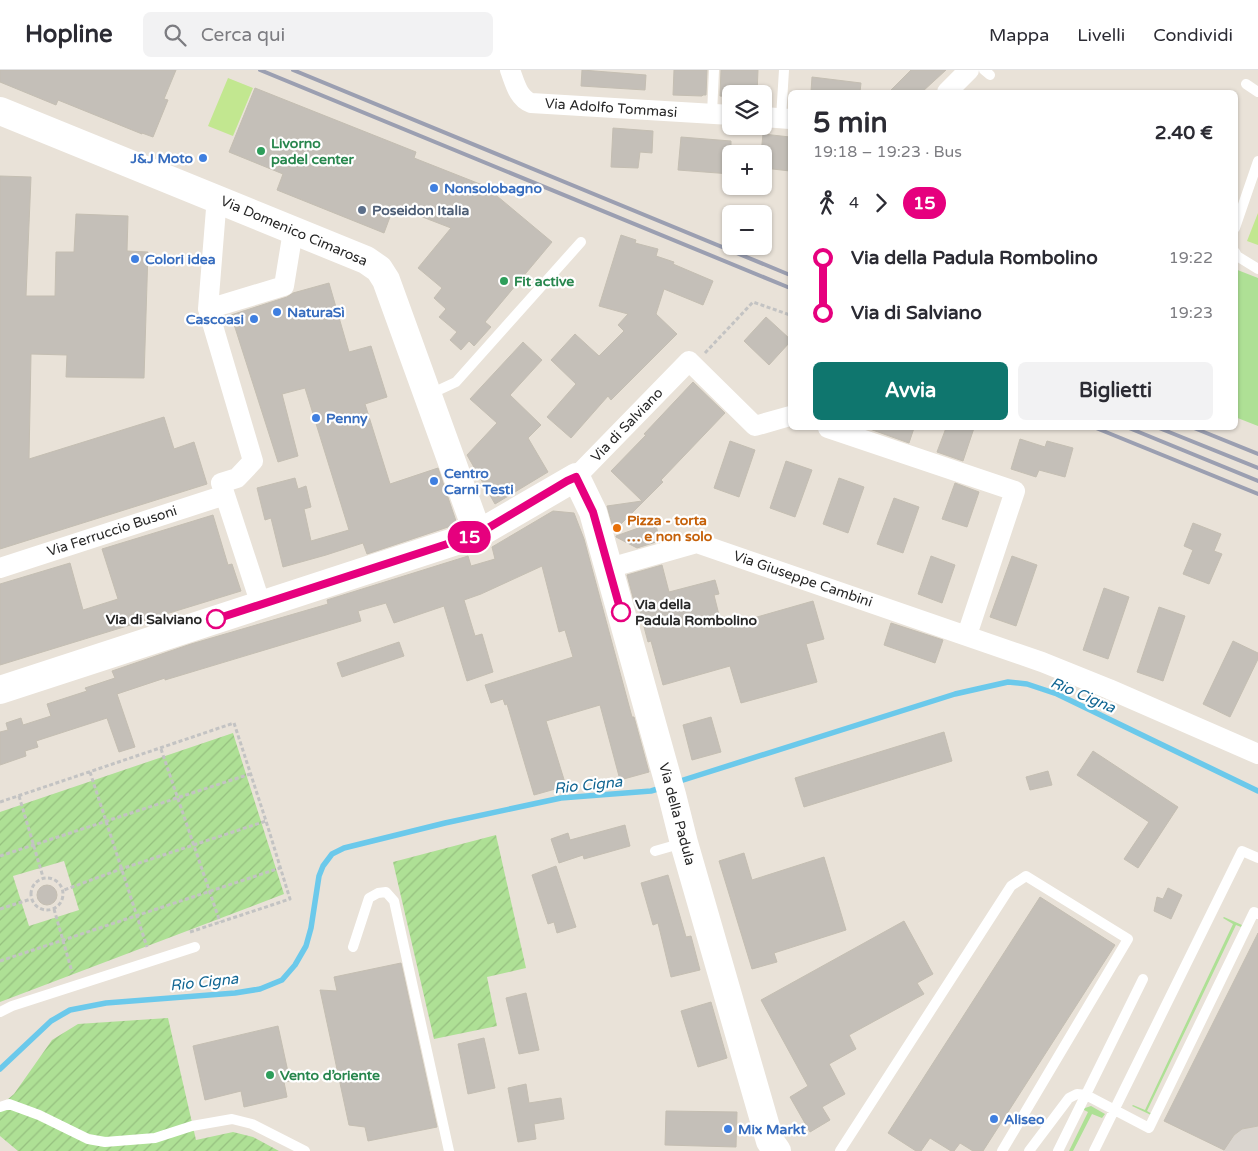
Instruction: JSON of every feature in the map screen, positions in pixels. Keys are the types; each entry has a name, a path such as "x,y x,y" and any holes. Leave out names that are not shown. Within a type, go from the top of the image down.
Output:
{"street":[{"name":"Via Adolfo Tommasi","path":"510,70 519,94 524,100 531,103 722,115"},
{"path":"949,90 969,70"},
{"name":"Via Domenico Cimarosa","path":"0,111 217,204 366,260 379,270 386,280 478,534"},
{"path":"217,204 208,309 254,460 237,478 221,483 261,605"},
{"path":"208,309 284,286 293,231"},
{"path":"689,361 756,426 788,417"},
{"name":"Via di Salviano","path":"0,690 478,534 576,477 689,361"},
{"path":"834,430 1015,491 967,635"},
{"name":"Via della Padula","path":"576,477 593,512 684,843 770,1141 777,1151"},
{"name":"Via Ferruccio Busoni","path":"0,568 225,495"},
{"name":"Via Giuseppe Cambini","path":"609,568 697,543 967,635 1109,689 1258,754"}],"lane":[{"path":"714,70 722,115"},
{"path":"778,118 784,70"},
{"path":"1246,84 1258,92"},
{"path":"1238,219 1258,161"},
{"path":"427,395 456,382 582,242"},
{"path":"1238,257 1258,269"},
{"path":"656,851 684,843"},
{"path":"1094,1151 1242,851 1258,858"},
{"path":"840,1151 1011,886 1026,876 1128,938 1002,1151"},
{"path":"352,947 369,898 378,892 386,892 394,900 449,1151"},
{"path":"1029,1151 1069,1098 1077,1094 1086,1095 1149,1128 1254,912 1258,914"},
{"path":"0,1012 12,1006 195,947"},
{"path":"1058,1151 1143,980"},
{"path":"0,1107 10,1104 39,1115 88,1139 105,1142 155,1138 192,1126 232,1119 252,1124 306,1151"}],"path":[{"path":"689,361 697,362 753,302 788,314"},
{"path":"0,802 234,723 290,899 183,934"},
{"path":"161,749 220,922"},
{"path":"90,772 147,946"},
{"path":"0,856 250,774"},
{"path":"19,796 43,877"},
{"path":"64,890 266,821"},
{"path":"0,962 280,868"},
{"path":"43,877 52,878 60,882 64,890 64,898 60,905 54,909 45,910 37,906 32,899 31,890 35,882 43,877"},
{"path":"0,909 32,899"},
{"path":"54,909 72,972 63,975"},
{"path":"138,950 156,944"}],"green space":[{"path":"228,78 253,88 233,136 208,126"},
{"path":"1258,213 1258,245 1247,241"},
{"path":"1238,270 1258,278 1258,426 1238,418"},
{"path":"233,733 284,894 0,1002 0,812","holes":["64,861 79,910 29,926 13,876"]},
{"path":"496,835 526,968 487,977 497,1026 434,1039 393,862"},
{"path":"1224,917 1242,925 1241,927 1236,925 1147,1111 1151,1115 1132,1106 1145,1110 1233,924"},
{"path":"168,1018 196,1140 233,1132 253,1137 279,1151 18,1151 0,1136 0,1106 14,1094 52,1040 78,1024"},
{"path":"1091,1106 1105,1114 1102,1118 1092,1114 1073,1151 1069,1151 1088,1112 1082,1109"}],"shaded area":[{"path":"1258,1126 1258,1151 1223,1151 1234,1135 1242,1129"}],"building":[{"path":"0,70 176,70 164,99 168,100 153,137 58,100 56,105 0,82"},
{"path":"582,70 646,75 645,90 581,86"},
{"path":"674,70 707,70 706,95 673,95"},
{"path":"721,70 758,70 757,85 722,85 722,96 720,96"},
{"path":"911,70 946,70 924,90 891,90"},
{"path":"812,77 861,83 860,90 811,90"},
{"path":"255,88 416,152 414,158 485,186 552,242 485,322 491,327 474,346 469,341 461,350 450,340 457,332 439,317 446,309 434,298 442,288 418,268 451,228 394,206 384,233 277,190 283,174 229,152"},
{"path":"613,128 653,131 652,153 640,152 638,168 611,167"},
{"path":"763,135 788,137 788,171 772,169 772,145 762,145"},
{"path":"681,137 731,141 731,145 722,145 722,173 678,170"},
{"path":"0,176 31,177 26,296 55,296 56,252 74,252 76,214 128,216 127,251 148,252 144,378 66,377 67,355 31,354 29,459 164,417 174,449 194,442 207,484 0,549"},
{"path":"621,235 636,240 635,243 658,249 656,256 674,262 673,264 713,281 703,305 664,289 656,314 677,334 611,400 608,396 571,438 547,417 576,384 551,360 575,334 599,356 624,331 618,325 628,314 599,306"},
{"path":"329,283 349,352 371,346 387,397 365,404 390,484 438,468 457,524 367,554 363,543 283,567 271,518 265,520 257,488 295,478 298,489 306,486 311,507 304,509 311,541 349,530 305,388 282,394 298,456 278,462 231,315 287,297 293,293"},
{"path":"766,317 788,337 788,344 769,365 744,341"},
{"path":"523,342 542,360 510,395 541,425 528,438 548,472 495,504 467,455 497,423 470,399"},
{"path":"693,382 725,413 661,480 663,482 614,531 607,506 642,501 611,471"},
{"path":"873,430 913,430 909,443"},
{"path":"945,430 973,430 963,461 937,452"},
{"path":"1020,439 1045,447 1047,441 1073,448 1065,477 1039,470 1036,477 1011,469"},
{"path":"730,441 755,450 739,497 714,488"},
{"path":"786,461 812,470 795,517 770,508"},
{"path":"839,478 864,487 848,533 823,524"},
{"path":"955,483 979,492 967,527 942,519"},
{"path":"894,498 919,507 903,553 877,544"},
{"path":"553,511 574,513 584,539 632,717 634,717 649,772 620,780 600,705 546,721 566,786 534,795 507,704 505,705 503,699 491,703 485,685 573,657 565,630 559,632 542,566 464,600 475,636 482,634 493,672 467,681 444,606 394,623 386,603 358,611 361,621 165,680 165,678 117,694 135,747 119,752 107,718 36,741 38,747 25,751 26,756 0,765 0,732 8,730 6,723 21,718 23,725 51,716 47,704 87,691 85,688 115,678 112,671 191,644 328,604 327,600 468,556 471,566 495,559 492,547"},
{"path":"213,515 228,565 232,564 241,591 0,665 0,584 70,563 83,610 118,599 102,549"},
{"path":"655,522 659,537 655,538 656,542 637,548 616,537 616,536"},
{"path":"1193,523 1221,534 1214,551 1222,554 1209,584 1183,574 1193,550 1184,546"},
{"path":"931,556 955,565 942,603 918,594"},
{"path":"1012,556 1037,565 1016,626 990,617"},
{"path":"662,565 669,592 715,580 719,594 714,595 722,627 813,601 824,639 806,644 817,682 741,703 730,666 663,685 651,641 648,642 638,604 635,605 627,575"},
{"path":"1104,588 1129,597 1108,659 1083,650"},
{"path":"1159,607 1185,616 1163,681 1137,672"},
{"path":"891,623 943,640 935,663 884,645"},
{"path":"1233,641 1258,653 1258,659 1230,717 1203,704"},
{"path":"399,642 404,656 342,677 337,663"},
{"path":"711,717 721,752 692,760 683,725"},
{"path":"944,732 952,761 804,807 795,778"},
{"path":"1093,751 1178,807 1138,868 1124,859 1149,822 1077,775"},
{"path":"1048,771 1052,785 1030,790 1026,777"},
{"path":"625,825 630,846 584,859 583,855 559,863 551,839 568,833 570,840"},
{"path":"744,853 752,880 824,857 846,930 774,953 777,962 752,969 719,861"},
{"path":"556,866 576,927 557,933 554,922 548,924 532,875"},
{"path":"668,875 686,937 691,936 700,970 671,977 658,923 653,925 641,883"},
{"path":"47,885 54,888 57,895 54,902 47,905 40,902 37,895 40,888"},
{"path":"1168,888 1182,895 1171,919 1154,911 1157,897 1163,899"},
{"path":"1040,897 1115,945 983,1151 973,1151 960,1143 954,1151 951,1151 930,1138 921,1151 916,1151 888,1133"},
{"path":"904,921 933,974 917,983 924,994 849,1035 856,1049 829,1064 845,1094 822,1107 830,1120 810,1132 790,1097 808,1086 761,1000"},
{"path":"1258,933 1258,1126 1242,1129 1234,1135 1224,1150 1164,1121"},
{"path":"401,963 437,1127 368,1141 365,1127 349,1125 320,990 337,991 334,977"},
{"path":"526,993 539,1050 519,1054 506,998"},
{"path":"711,1002 727,1058 698,1067 681,1011"},
{"path":"278,1026 290,1081 284,1082 287,1097 244,1107 241,1091 205,1100 193,1046"},
{"path":"484,1038 495,1088 468,1094 458,1044"},
{"path":"526,1084 529,1103 561,1098 564,1119 534,1124 536,1139 518,1142 508,1088"},
{"path":"666,1111 737,1112 736,1147 665,1145"}],"waterway":[{"name":"Rio Cigna","path":"677,782 955,694 1008,682 1027,684 1057,694 1258,791"},
{"name":"Rio Cigna","path":"0,1069 51,1021 70,1010 106,1003 235,993 260,989 282,980 295,965 306,946 311,928 319,876 323,866 332,854 344,848 445,823 561,798 651,791 661,788"}],"railway":[{"path":"260,70 788,287"},
{"path":"293,70 788,274"},
{"path":"1101,430 1258,494"},
{"path":"1134,430 1258,481"},
{"path":"1164,430 1258,468"},
{"path":"1199,430 1258,454"}],"bus line":[{"name":"15","path":"216,619 478,534 576,477 593,512 621,612"}],"place":[{"name":"Livorno padel center","path":"261,151"},
{"name":"J&J Moto","path":"203,158"},
{"name":"Nonsolobagno","path":"434,188"},
{"name":"Poseidon Italia","path":"362,210"},
{"name":"Colori idea","path":"135,259"},
{"name":"Fit active","path":"504,281"},
{"name":"NaturaSì","path":"277,312"},
{"name":"Cascoasi","path":"254,319"},
{"name":"Penny","path":"316,418"},
{"name":"Centro Carni Testi","path":"434,481"},
{"name":"Pizza - torta … e non solo","path":"617,528"},
{"name":"Via della Padula Rombolino","path":"621,612"},
{"name":"Via di Salviano","path":"216,619"},
{"name":"Vento d’oriente","path":"270,1075"},
{"name":"Aliseo","path":"994,1119"},
{"name":"Mix Markt","path":"728,1129"}]}
